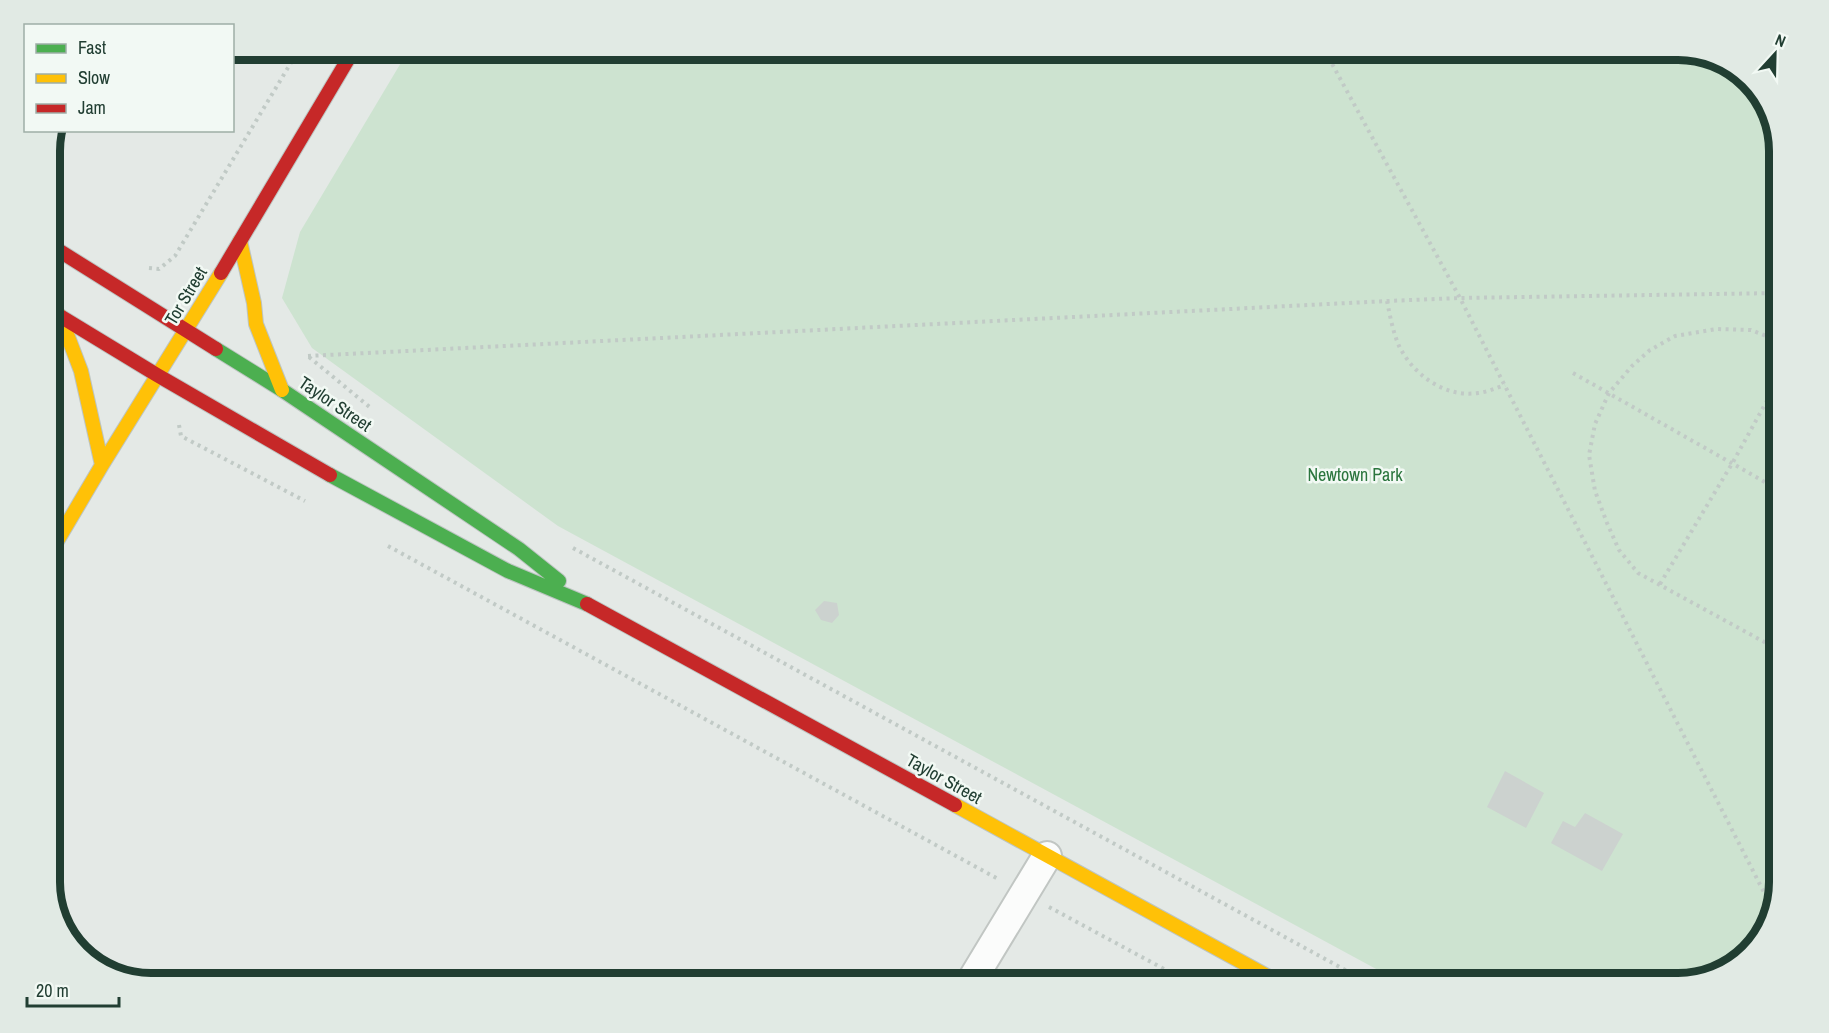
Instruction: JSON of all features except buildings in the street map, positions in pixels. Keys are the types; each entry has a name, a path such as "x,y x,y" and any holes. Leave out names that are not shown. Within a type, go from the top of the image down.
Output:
{"main road":[{"name":"Tor Street","path":"60,536 348,60"},
{"path":"240,241 254,303 256,324 282,390"},
{"name":"Taylor Street","path":"60,251 282,390 519,549 591,606"},
{"name":"Taylor Street","path":"60,316 342,482 508,571 591,606 1260,973"},
{"path":"60,324 81,371 102,465"}],"street":[{"path":"977,973 1047,856"}],"path":[{"path":"159,269 175,256 293,60"},
{"path":"1330,60 1460,298 1767,899"},
{"path":"308,356 1387,301 1769,294"},
{"path":"1387,301 1390,319 1399,344 1409,362 1424,377 1444,390 1462,393 1478,393 1505,385"},
{"path":"1769,337 1751,330 1716,329 1675,336 1650,350 1632,366 1609,393 1595,424 1589,455 1595,491 1619,550 1638,573 1769,646"},
{"path":"300,348 373,410"},
{"path":"1573,373 1769,484"},
{"path":"1660,584 1769,397"},
{"path":"179,426 181,436 313,505"},
{"path":"386,545 1170,973"},
{"path":"567,545 1349,973"}],"green space":[{"name":"Newtown Park","path":"403,60 1678,60 1713,67 1733,79 1750,96 1762,116 1769,145 1769,882 1762,917 1750,937 1733,954 1713,966 1690,972 1384,973 558,526 312,348 282,298 300,232"}],"traffic: fast":[{"path":"216,349 282,390 519,549 559,581"},
{"path":"330,475 508,571 587,604"}],"traffic: slow":[{"path":"240,241 254,303 256,324 282,390"},
{"path":"60,536 221,273"},
{"path":"60,316 81,371 102,465"},
{"path":"955,805 1262,973"}],"traffic: jam":[{"path":"221,273 348,60"},
{"path":"60,251 216,349"},
{"path":"60,316 330,475"},
{"path":"587,604 955,805"}]}
